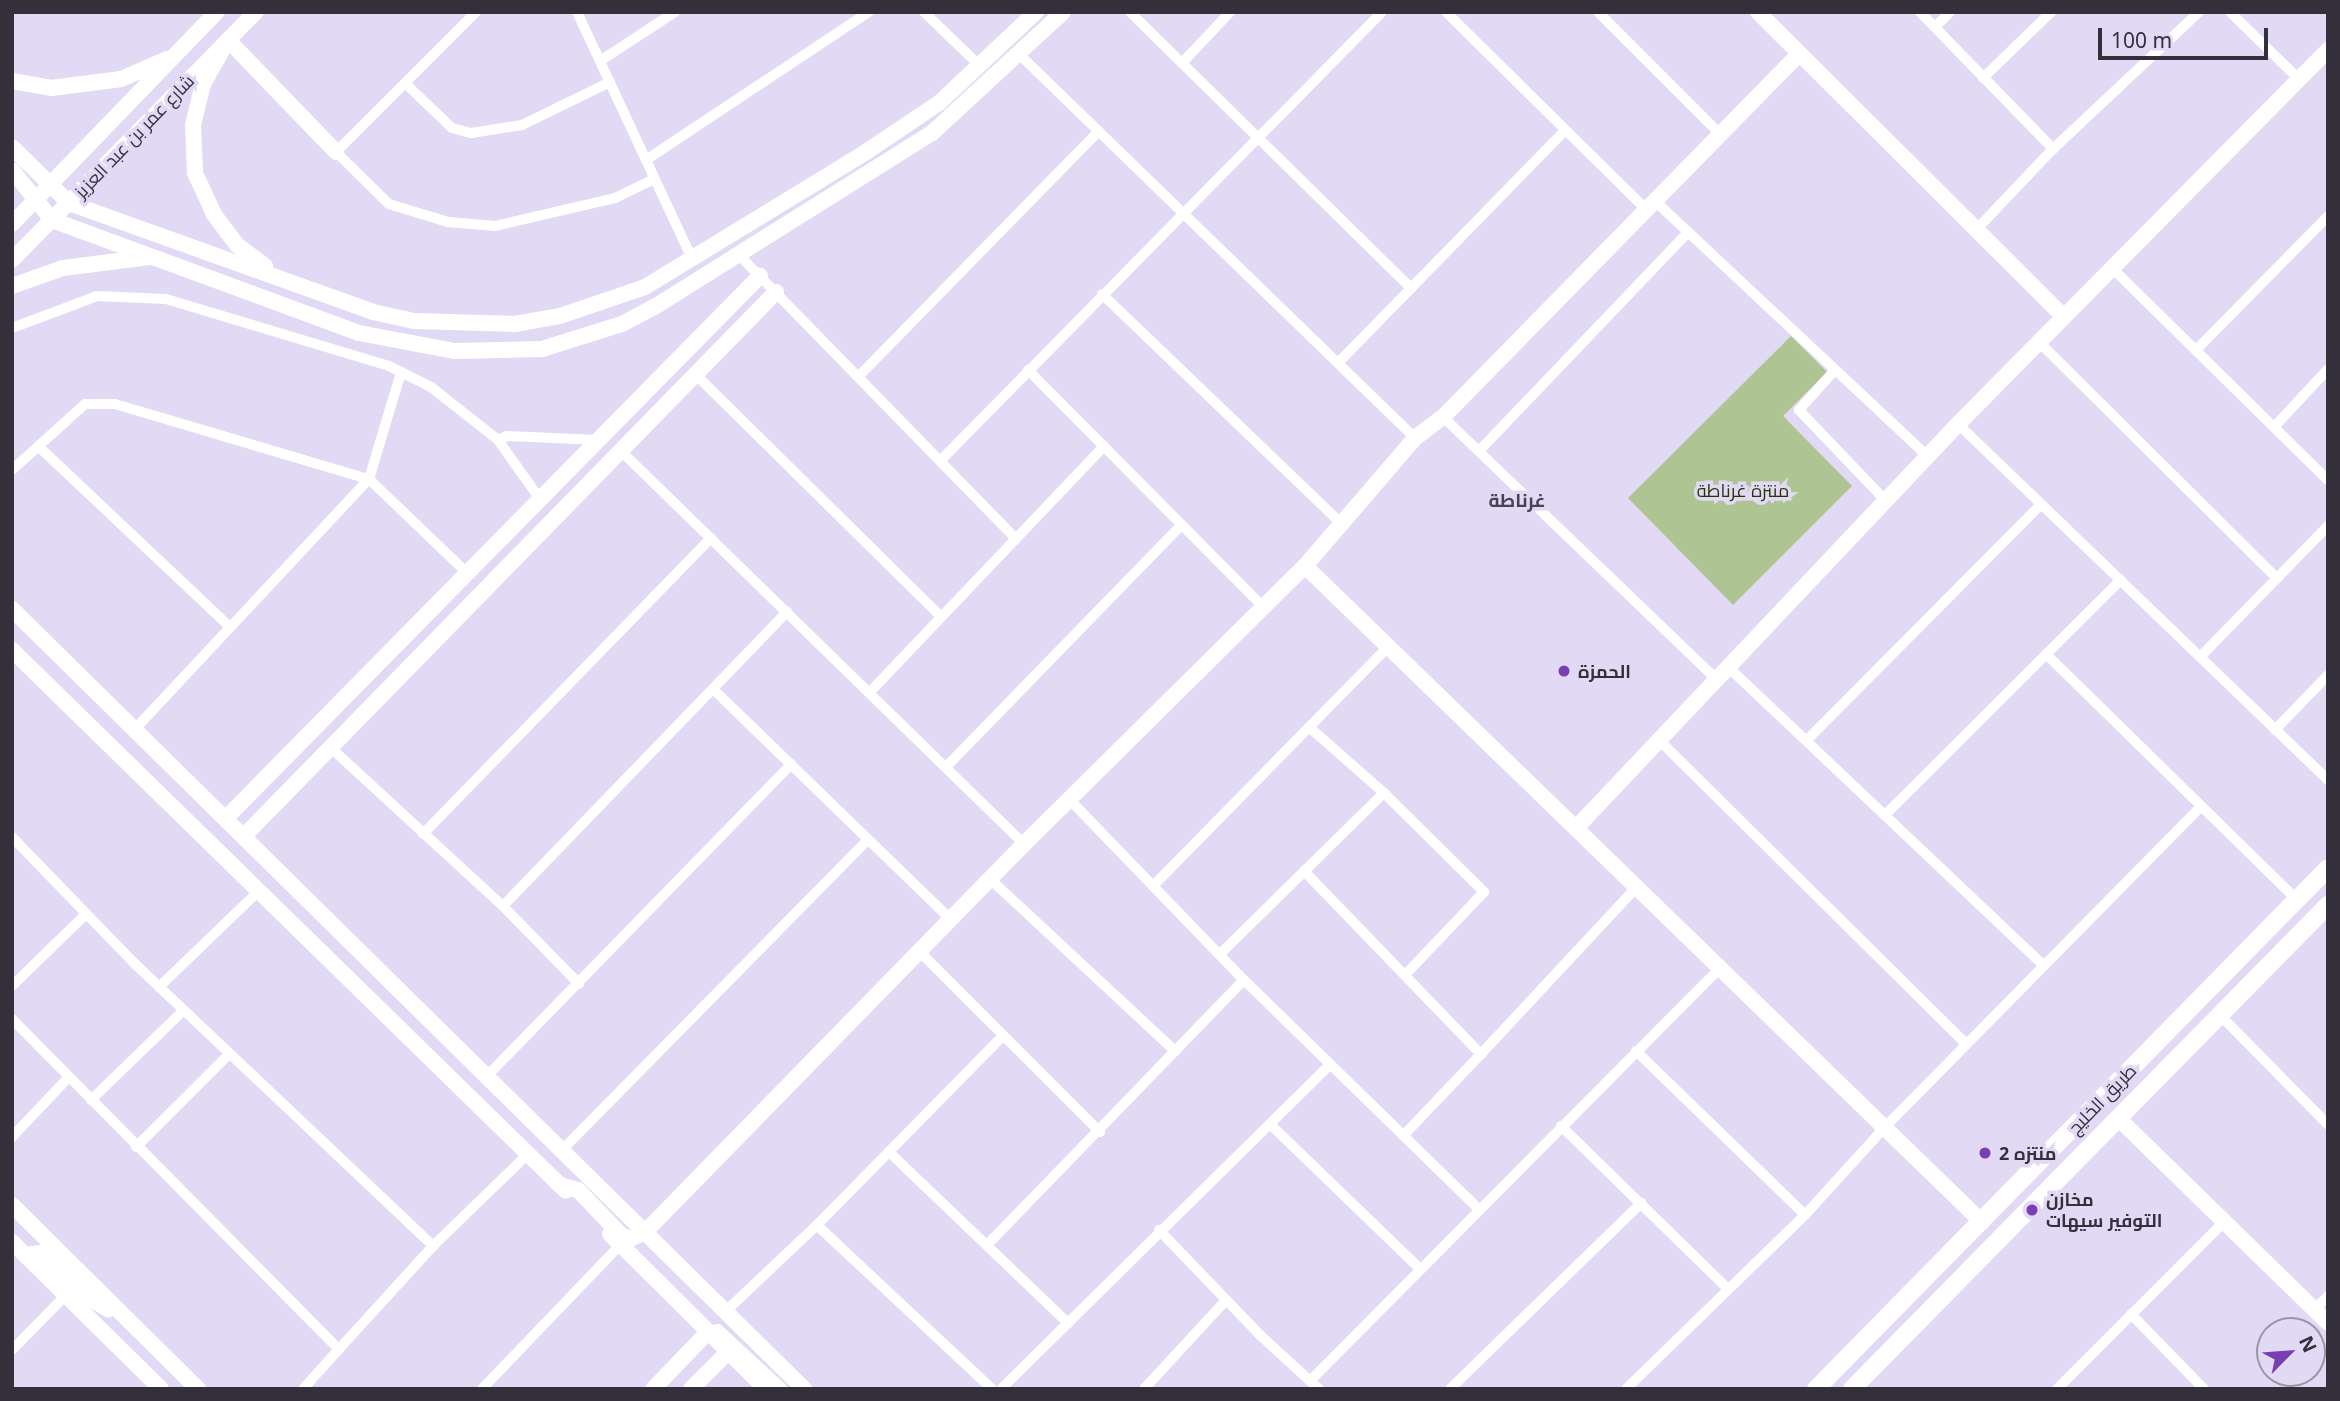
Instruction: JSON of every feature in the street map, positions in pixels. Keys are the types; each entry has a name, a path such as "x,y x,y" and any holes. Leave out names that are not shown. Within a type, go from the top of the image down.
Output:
{"main road":[{"name":"طريق الخليج","path":"1816,1389 2328,868"},
{"name":"طريق الخليج","path":"1852,1389 2328,905"}],"street":[{"name":"شارع عمر بن عبد العزيز","path":"12,224 217,12"},
{"name":"شارع عمر بن عبد العزيز","path":"12,260 256,12"},
{"path":"336,152 407,85 476,12"},
{"path":"577,12 692,259"},
{"path":"600,61 675,12"},
{"path":"646,160 869,12"},
{"path":"924,12 980,66"},
{"path":"12,147 69,203 279,275 373,312 414,321 514,324 607,302 645,287 692,259 866,152 939,103 1036,12"},
{"path":"12,170 52,220 359,333 455,351 503,352 542,349 622,324 932,133 1021,56 1063,12"},
{"path":"1130,12 1411,288"},
{"path":"1182,62 1230,12"},
{"path":"940,461 1182,212 1382,12"},
{"path":"1446,12 1565,130 1652,206 1688,232 1927,456"},
{"path":"1598,12 1721,135"},
{"path":"1758,12 2062,316"},
{"path":"1920,12 2053,149"},
{"path":"1935,27 1950,12"},
{"path":"1983,78 2051,12"},
{"path":"1976,230 2053,149 2199,12"},
{"path":"2230,12 2299,79"},
{"path":"279,275 237,245 214,214 195,173 193,125 202,84 228,40 389,204 448,222 495,226 615,198 654,179"},
{"path":"1576,828 2062,316 2328,50"},
{"path":"560,1185 578,1190 621,1235 630,1239 645,1232 990,878 1344,526 1415,438 1443,417 1799,54"},
{"path":"12,81 51,88 121,79 175,56"},
{"path":"1021,56 1415,438"},
{"path":"407,85 452,128 471,133 522,125 610,82"},
{"path":"1338,363 1565,130"},
{"path":"858,377 1098,131"},
{"path":"2196,350 2328,216"},
{"path":"1479,451 1688,232"},
{"path":"738,254 1016,539"},
{"path":"12,286 63,268 152,257"},
{"path":"2111,267 2328,481"},
{"path":"226,818 760,276"},
{"path":"244,836 776,292"},
{"path":"1102,295 1344,526"},
{"path":"12,328 97,296 166,299 401,372 431,387 498,440 540,499"},
{"path":"2038,341 2277,578"},
{"path":"2274,428 2328,369"},
{"path":"1028,370 1263,607"},
{"path":"1835,370 1799,410 1885,500"},
{"path":"135,729 369,479 401,372"},
{"path":"695,374 941,617"},
{"path":"12,470 85,404 115,404 369,479 467,573"},
{"path":"1443,417 1721,673 1807,740 1887,813 2044,965"},
{"path":"1958,424 2328,780"},
{"path":"498,440 507,436 598,440"},
{"path":"38,446 230,627"},
{"path":"869,693 1104,446"},
{"path":"620,450 1024,844"},
{"path":"1807,740 2041,504"},
{"path":"946,767 1181,525"},
{"path":"2200,657 2328,526"},
{"path":"423,834 711,538"},
{"path":"1305,566 1982,1222"},
{"path":"1887,813 2120,580"},
{"path":"12,608 804,1389"},
{"path":"503,906 787,612"},
{"path":"1153,886 1388,647"},
{"path":"12,650 261,889 766,1389"},
{"path":"2046,654 2297,900"},
{"path":"2275,730 2328,675"},
{"path":"713,689 950,919"},
{"path":"1309,727 1384,793 1484,892 1406,974"},
{"path":"1660,740 1966,1044"},
{"path":"331,748 503,906 579,984"},
{"path":"487,1076 791,764"},
{"path":"1220,954 1384,793"},
{"path":"1069,799 1244,980 1478,1208"},
{"path":"1626,1389 1727,1287 1805,1215 1885,1127 2201,806"},
{"path":"12,837 159,987 433,1246"},
{"path":"562,1150 868,840"},
{"path":"1304,871 1481,1054"},
{"path":"990,878 1175,1051"},
{"path":"1404,1136 1637,887"},
{"path":"159,987 261,889"},
{"path":"12,986 86,914"},
{"path":"919,951 1100,1132"},
{"path":"1311,1380 1478,1208 1720,968"},
{"path":"987,1245 1100,1132 1244,980"},
{"path":"91,1100 184,1010"},
{"path":"2220,1015 2328,1125"},
{"path":"12,1019 339,1349"},
{"path":"726,1311 817,1225 1003,1036"},
{"path":"1636,1051 1805,1215"},
{"path":"136,1147 229,1054"},
{"path":"1001,1389 1159,1230 1330,1065"},
{"path":"12,1137 69,1077"},
{"path":"2318,1115 2328,1105"},
{"path":"2118,1118 2328,1323"},
{"path":"1270,1124 1420,1269"},
{"path":"1560,1126 1727,1287"},
{"path":"889,1152 1068,1323"},
{"path":"303,1389 433,1246 528,1154"},
{"path":"1458,1386 1641,1203"},
{"path":"12,1205 198,1389"},
{"path":"2057,1389 2224,1223"},
{"path":"817,1225 992,1389"},
{"path":"1159,1230 1226,1300 1320,1389"},
{"path":"12,1241 161,1389"},
{"path":"482,1389 620,1245"},
{"path":"34,1263 32,1254 42,1253 86,1296 128,1321"},
{"path":"12,1350 66,1295"},
{"path":"2314,1310 2328,1296"},
{"path":"1144,1389 1226,1300"},
{"path":"2131,1314 2204,1389"},
{"path":"653,1389 708,1332 718,1329 783,1389"},
{"path":"691,1389 728,1352"}],"green space":[{"name":"منتزة غرناطة","path":"1791,336 1827,372 1783,416 1852,486 1733,605 1628,498"}],"place":[{"name":"الحمزة","path":"1564,671"},
{"name":"منتزه 2","path":"1985,1153"},
{"name":"مخازن التوفير سيهات","path":"2032,1210"}],"district":[{"name":"غرناطة","path":"1517,501"}]}
